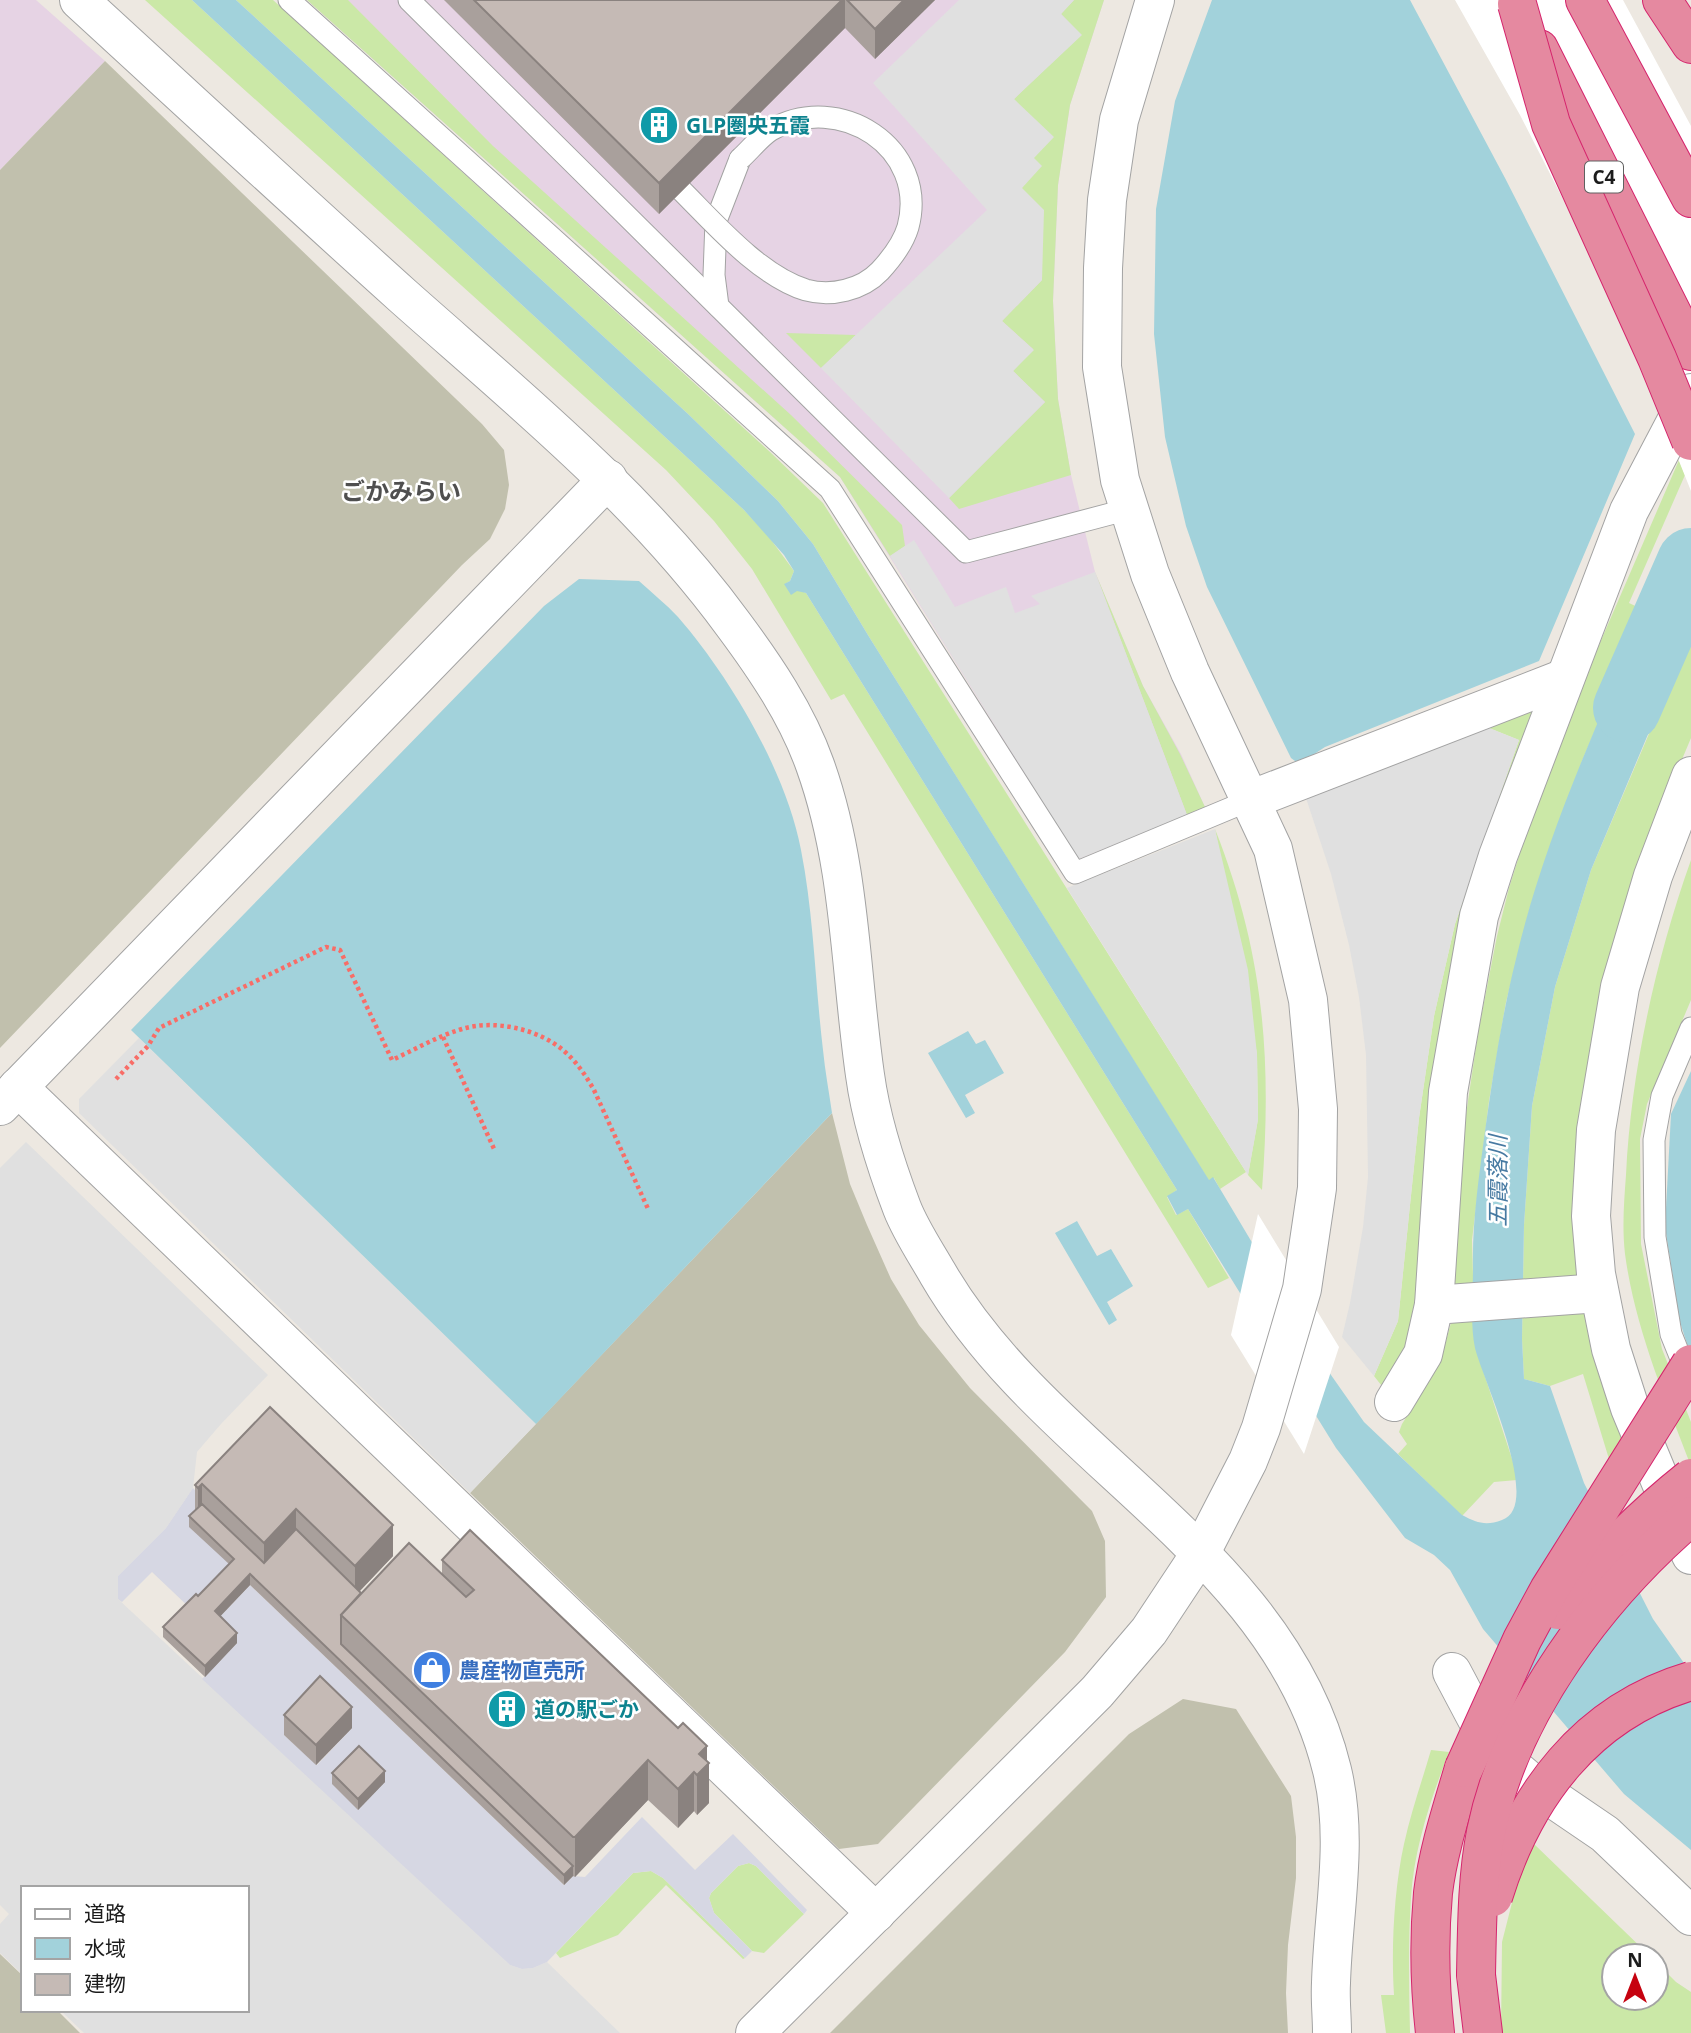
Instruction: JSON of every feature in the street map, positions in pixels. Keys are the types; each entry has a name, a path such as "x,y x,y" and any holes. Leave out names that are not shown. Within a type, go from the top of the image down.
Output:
{"highway":[{"path":"1585,0 1691,198"},
{"path":"1661,0 1691,44"},
{"path":"1515,2 1551,124 1657,358 1691,441"},
{"name":"C4","path":"1515,2 1691,351"},
{"path":"1435,2033 1433,1893 1464,1768 1522,1640 1549,1590 1691,1364"},
{"path":"1464,1768 1509,1686 1559,1609 1628,1532 1691,1478"},
{"path":"1482,2033 1476,1975 1477,1924 1486,1831 1514,1745 1552,1676 1597,1612 1627,1576 1691,1516"},
{"path":"1476,1975 1487,1919 1502,1869 1525,1819 1561,1764 1596,1731 1638,1703 1691,1681"}],"street":[{"path":"79,0 608,479 698,576 763,664 786,703 814,763 837,846 849,917 866,1081 903,1213 948,1291 968,1319 1055,1415 1200,1554 1241,1598 1287,1660 1307,1698 1332,1771 1338,1804 1340,1838 1331,1985 1332,2033"},
{"path":"755,2033 1097,1692 1149,1631 1200,1554 1248,1461 1269,1404 1302,1289 1317,1174 1318,1110 1308,1000 1273,849 1191,672 1155,586 1129,509 1120,480 1102,366 1107,200 1119,120 1155,0"},
{"path":"1394,1402 1423,1354 1434,1305 1448,1093 1479,916 1498,856 1629,511 1691,393"},
{"path":"608,479 9,1097 876,1913"},
{"path":"1250,800 1565,678"},
{"path":"1691,776 1653,876 1620,987 1596,1130 1591,1216 1599,1293 1611,1349 1630,1408 1691,1555"},
{"path":"1434,1305 1599,1293"},
{"path":"1452,1672 1479,1723 1507,1762 1536,1787 1605,1834 1691,1916"}],"lane":[{"path":"289,0 830,489 1074,873 1250,800"},
{"path":"409,0 966,552 1129,509"},
{"path":"682,191 738,247 780,278 806,290 830,293 872,280 895,254 908,226 910,198 904,169 888,146 865,128 836,117 806,117 771,130 740,159 716,221 714,275 718,306"},
{"path":"1691,1028 1662,1096 1654,1140 1655,1237 1671,1334 1691,1384"}],"path":[{"path":"116,1079 148,1046 159,1028 326,947 340,950 392,1060 461,1029 487,1024 534,1034 564,1050 594,1090 649,1212"},
{"path":"443,1037 495,1151"}],"shaded area":[{"path":"0,0 36,0 105,61 0,170"},
{"path":"307,0 1104,0 1070,105 1058,185 1053,301 1058,399 1071,475 1095,572 1143,686 1181,754 1205,807 1078,859 840,477"},
{"path":"959,0 1074,0 1061,14 1082,35 1014,99 1054,137 1034,158 1042,166 1022,188 1044,210 1042,280 1002,321 1034,350 1013,371 1045,402 949,498 821,368 987,210 873,83"},
{"path":"105,61 482,424 504,450 509,485 505,509 490,539 462,565 0,1048 0,170"},
{"path":"914,540 955,607 1006,587 1015,613 1040,604 1031,596 1095,572 1187,815 1078,859 890,556"},
{"path":"1479,724 1519,740 1455,924 1434,1016 1419,1118 1398,1321 1374,1376 1342,1337 1363,1227 1368,1177 1366,1055 1349,945 1331,874 1304,792"},
{"path":"1215,829 1248,970 1257,1054 1258,1120 1248,1175 1067,888"},
{"path":"139,1038 536,1424 470,1493 79,1113 79,1099"},
{"path":"832,1113 850,1184 891,1279 919,1325 970,1388 1092,1511 1105,1541 1106,1597 1065,1652 878,1844 839,1849 470,1493"},
{"path":"26,1142 268,1375 197,1452 193,1488 166,1528 118,1576 118,1599 510,1965 522,1969 547,1962 620,2033 84,2033 62,2012 248,2012 248,1886 21,1886 21,1973 0,1953 0,1924 9,1914 0,1905 0,1168"},
{"path":"193,1488 207,1503 234,1569 191,1609 152,1572 122,1602 118,1599 118,1576 166,1528"},
{"path":"250,1585 564,1885 573,1876 585,1877 642,1817 695,1870 733,1834 807,1910 804,1914 756,1866 749,1863 738,1866 709,1898 714,1913 752,1951 745,1958 663,1878 651,1871 633,1873 547,1962 522,1969 510,1965 202,1679 237,1643 215,1622","holes":["352,1728 317,1765 284,1735"]},
{"path":"1183,1699 1236,1709 1291,1796 1296,1837 1296,1878 1288,1945 1288,2033 830,2033 1129,1734"},
{"path":"0,1954 21,1974 21,2012 59,2012 80,2033 0,2033"}],"green space":[{"path":"145,0 192,0 744,510 769,537 794,571 790,581 785,584 806,593 1177,1190 1167,1197 1176,1215 1188,1209 1229,1278 1208,1288 844,694 831,700 752,569 714,521 666,470"},
{"path":"236,0 273,0 823,503 1246,1172 1220,1189 1214,1178 1209,1181 813,544 778,501 687,413"},
{"path":"307,0 348,0 493,146 791,415 902,525 905,546 890,556 840,477"},
{"path":"1074,0 1104,0 1070,105 1058,185 1053,301 1058,399 1071,475 959,509 949,498 1045,402 1013,371 1033,349 1002,321 1042,280 1022,188 1034,158 1014,99 1081,35 1061,14"},
{"path":"786,333 856,335 821,368"},
{"path":"1679,460 1685,475 1629,603 1646,611 1582,761 1530,907 1506,1002 1489,1101 1472,1240 1475,1346 1517,1480 1494,1482 1462,1516 1398,1454 1407,1444 1399,1432 1434,1373 1452,1319 1458,1169 1478,1033 1497,936 1524,840 1593,659"},
{"path":"1095,572 1143,686 1205,807 1187,815"},
{"path":"1691,635 1691,738 1667,795 1625,911 1589,1315 1626,1432 1609,1459 1583,1374 1550,1386 1524,1379 1524,1225 1532,1106 1555,987 1591,870"},
{"path":"1529,705 1539,710 1417,1319 1389,1395 1374,1376 1398,1321 1419,1118 1434,1016 1455,924 1519,740 1479,724"},
{"path":"1215,829 1244,919 1261,1006 1266,1095 1262,1190 1248,1175 1258,1119 1257,1054"},
{"path":"1691,860 1691,1000 1647,1104 1640,1139 1641,1244 1662,1349 1691,1422 1691,1466 1643,1336 1625,1254 1623,1224 1633,1096 1647,1015 1678,897"},
{"path":"1431,1750 1449,1752 1424,1824 1413,1879 1409,1949 1410,2033 1386,2033 1381,1995 1394,1995 1394,1919 1398,1880 1410,1820"},
{"path":"1534,1844 1636,1942 1600,1942 1600,2012 1670,2012 1670,1976 1691,1992 1691,2033 1501,2033 1502,1942 1518,1879"},
{"path":"749,1863 756,1866 804,1914 764,1953 752,1951 714,1913 709,1898 738,1866"},
{"path":"651,1871 663,1878 745,1958 666,1885 618,1935 560,1958 556,1953 633,1873"}],"water":[{"path":"192,0 236,0 687,413 778,501 813,544 1209,1180 1213,1177 1331,1375 1364,1422 1462,1515 1477,1522 1491,1523 1502,1520 1513,1510 1516,1491 1514,1467 1507,1440 1475,1348 1472,1308 1478,1182 1498,1045 1516,959 1541,870 1557,826 1646,611 1691,632 1591,870 1555,987 1532,1106 1524,1225 1522,1339 1524,1379 1550,1386 1584,1483 1653,1619 1691,1673 1691,1850 1624,1794 1483,1629 1450,1570 1434,1555 1405,1538 1336,1448 1188,1209 1177,1215 1167,1196 1177,1190 806,593 797,591 791,595 784,584 790,581 794,571 784,555 744,510"},
{"path":"1212,0 1410,0 1505,178 1635,434 1539,661 1325,747 1299,764 1291,758 1207,587 1186,526 1165,437 1154,334 1156,209 1175,101"},
{"path":"579,579 639,581 669,608 698,641 736,696 769,757 794,820 801,850 832,1113 536,1424 131,1030 544,606"},
{"path":"968,1031 976,1044 985,1040 1004,1073 965,1095 975,1113 966,1118 928,1053"},
{"path":"1691,1071 1691,1356 1680,1322 1665,1227 1671,1114"},
{"path":"1077,1221 1097,1256 1111,1249 1133,1286 1107,1302 1117,1320 1109,1325 1055,1233"}],"pier":[{"path":"1455,0 1623,0 1691,126 1691,491 1615,301 1520,115"},
{"path":"1258,1214 1339,1347 1304,1454 1231,1335"}],"building":[{"name":"GLP圏央五霞","path":"474,0 842,0 659,183"},
{"path":"847,0 904,0 875,29"},
{"path":"270,1407 393,1525 355,1566 296,1509 264,1543 202,1484 198,1488 195,1485"},
{"path":"202,1504 264,1563 296,1529 361,1593 341,1615 341,1644 573,1866 564,1875 250,1574 215,1611 237,1633 205,1666 163,1627 234,1559 189,1516"},
{"name":"道の駅ごか","path":"470,1530 678,1728 683,1723 707,1746 699,1754 709,1763 697,1775 694,1772 678,1789 648,1760 573,1837 341,1615 409,1543 466,1597 474,1590 442,1560"},
{"path":"320,1676 352,1707 316,1745 284,1715"},
{"path":"359,1746 385,1771 358,1799 332,1773"}],"waterway":[{"name":"五霞落川","path":"1627,708 1691,562"}],"place":[{"name":"GLP圏央五霞","path":"659,125"},
{"name":"農産物直売所","path":"432,1670"},
{"name":"道の駅ごか","path":"507,1709"}],"district":[{"name":"ごかみらい","path":"401,490"}]}
